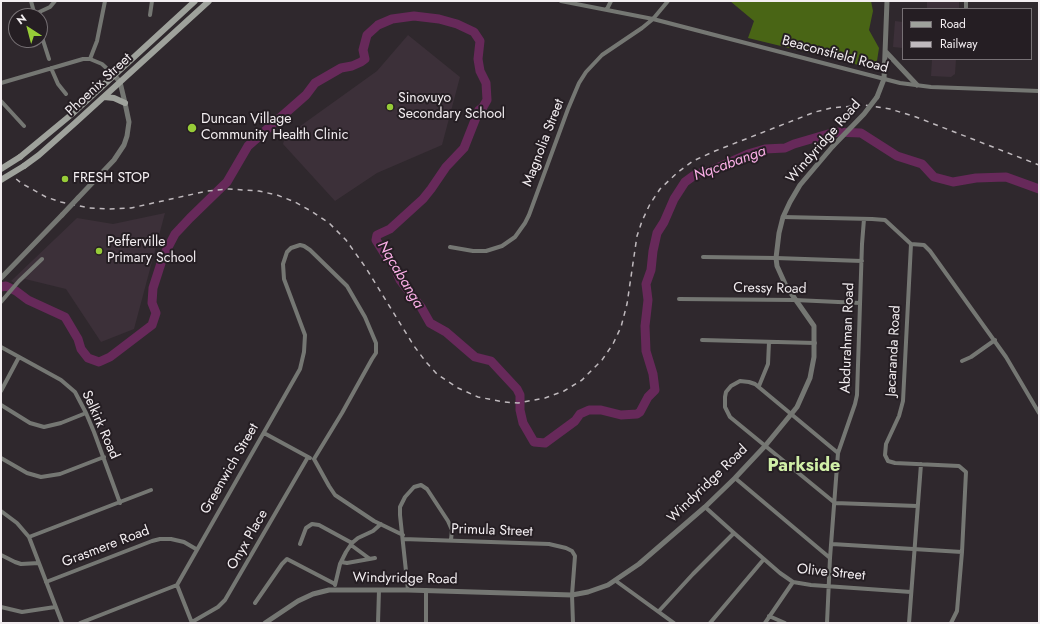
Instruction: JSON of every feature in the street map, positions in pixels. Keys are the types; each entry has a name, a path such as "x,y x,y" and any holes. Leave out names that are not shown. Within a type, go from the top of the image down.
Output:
{"main road":[{"name":"Phoenix Street","path":"1,169 48,136 195,1"},
{"name":"Phoenix Street","path":"1,180 39,155 209,1"},
{"path":"104,97 114,98 125,103"}],"street":[{"path":"48,8 55,1"},
{"path":"90,59 99,35 104,1"},
{"path":"150,15 152,1"},
{"name":"Beaconsfield Road","path":"561,1 653,19 884,79 931,87 1039,91"},
{"path":"607,9 611,1"},
{"name":"Magnolia Street","path":"450,247 473,251 486,251 502,246 515,237 529,215 568,109 579,83 586,72 602,55 653,19 668,1"},
{"name":"Windyridge Road","path":"265,623 307,596 335,587 379,590 426,590 572,595 601,588 616,581 639,564 735,478 792,414 797,407 810,378 814,357 814,326 786,286 777,266 776,258 779,233 783,217 800,185 833,146 864,114 877,97 884,79 887,1"},
{"path":"45,48 49,59"},
{"path":"886,52 917,85"},
{"path":"1,84 76,60 90,59 102,64 120,82 129,122 129,129 124,145 114,160 2,276"},
{"path":"51,68 58,84 66,94"},
{"path":"1,101 24,126"},
{"path":"783,217 886,220 910,244 924,245 995,340 1012,365 1039,413"},
{"name":"Abdurahman Road","path":"827,623 830,558 838,453 857,395 864,219"},
{"name":"Jacaranda Road","path":"910,244 902,401 899,416 886,444 885,455 888,461 895,463 921,464"},
{"name":"Greenwich Street","path":"177,585 196,549 295,380 302,365 304,335 284,279 283,264 287,252 300,245 310,250 347,286 367,322 376,343 376,353 314,459"},
{"path":"703,257 862,261"},
{"path":"1,302 19,281 42,259"},
{"name":"Cressy Road","path":"679,299 795,300 860,303"},
{"path":"702,340 815,343"},
{"path":"962,361 971,357 995,340"},
{"path":"759,386 768,364 769,342"},
{"name":"Selkirk Road","path":"1,347 66,383 75,392 86,413 104,457 120,503"},
{"path":"1,391 19,357"},
{"path":"838,453 759,386 749,382 740,381 726,392 724,402 726,411 730,417 835,503 917,506"},
{"path":"1,405 30,423 44,427 61,423 86,413"},
{"path":"264,433 314,459 332,491 374,521 403,537"},
{"path":"1,458 27,473 41,477 60,474 104,457"},
{"name":"Onyx Place","path":"192,622 218,607 225,600 308,457"},
{"path":"909,623 921,464 959,466 966,472 957,611 951,623"},
{"path":"735,478 830,558"},
{"path":"408,590 400,515 402,502 410,490 421,485 427,489 445,515 452,530 451,540"},
{"path":"29,537 151,490"},
{"name":"Olive Street","path":"704,507 734,534 793,582 911,592"},
{"path":"1,511 17,523 29,537 62,623"},
{"path":"300,544 306,528 312,524 319,525 351,544 370,559"},
{"path":"255,603 284,562 288,559 335,587 341,562 351,544 381,524"},
{"path":"659,611 697,570 734,534"},
{"name":"Primula Street","path":"403,537 549,544 566,548 572,551 575,556 572,595"},
{"name":"Grasmere Road","path":"46,582 152,540 166,538 184,542 196,549"},
{"path":"832,544 962,552"},
{"path":"1,555 21,564 39,563"},
{"path":"341,562 347,563 376,558"},
{"path":"710,623 764,559"},
{"path":"616,581 674,623"},
{"path":"765,623 793,582"},
{"path":"80,623 177,585 192,622"},
{"path":"378,623 379,590"},
{"path":"426,590 426,623"},
{"path":"572,595 573,623"},
{"path":"1,607 22,612 55,607"},
{"path":"769,616 785,623"}],"shaded area":[{"path":"927,1 959,2 959,8 927,8"},
{"path":"895,21 902,22 902,48 893,47"},
{"name":"Sinovuyo Secondary School","path":"408,35 460,77 442,145 377,173 335,201 283,144 285,137 377,71"},
{"path":"932,60 956,60 955,74 951,77 931,76"},
{"name":"Pefferville Primary School","path":"165,213 134,329 101,342 66,289 25,279 17,285 11,281 77,218 113,224"}],"green space":[{"path":"730,1 871,1 873,11 869,30 879,48 877,61 867,67 748,38 754,21"}],"waterway":[{"name":"Nqcabanga","path":"1,287 6,286 28,300 65,317 78,339 81,349 88,358 99,362 110,357 152,325 156,313 152,303 153,288 163,257 175,234 227,182 248,146 306,95 315,83 341,68 352,66 365,59 363,50 367,35 378,25 392,19 414,16 439,19 457,24 474,32 480,41 478,59 480,71 486,83 487,100 483,107 479,110 464,148 446,167 423,199 390,229 377,235 376,240 386,256 392,262 400,280 421,307 430,323 446,332 475,357 491,361 517,389 520,395 520,410 523,423 534,442 545,443 575,421 580,414 589,410 601,410 621,415 637,414 640,412 648,397 655,390 653,374 646,351 645,326 648,300 646,284 651,270 657,233 664,222 674,199 685,182 696,174 712,170 748,154 765,149 785,148 835,132 861,133 897,156 922,164 934,177 953,182 976,178 1006,177 1039,189"}],"railway":[{"path":"1,166 21,183 46,197 89,208 131,208 207,191 229,189 259,191 277,195 295,202 329,223 346,240 366,268 414,346 437,374 458,388 478,397 518,403 545,398 564,391 582,380 602,360 613,344 621,327 627,304 637,236 642,221 650,204 660,189 678,172 693,161 815,112 831,108 864,105 890,109 916,117 1039,165"}],"place":[{"name":"Sinovuyo Secondary School","path":"390,107"},
{"name":"Duncan Village Community Health Clinic","path":"192,128"},
{"name":"FRESH STOP","path":"65,179"},
{"name":"Pefferville Primary School","path":"99,251"}],"district":[{"name":"Parkside","path":"804,467"}]}
